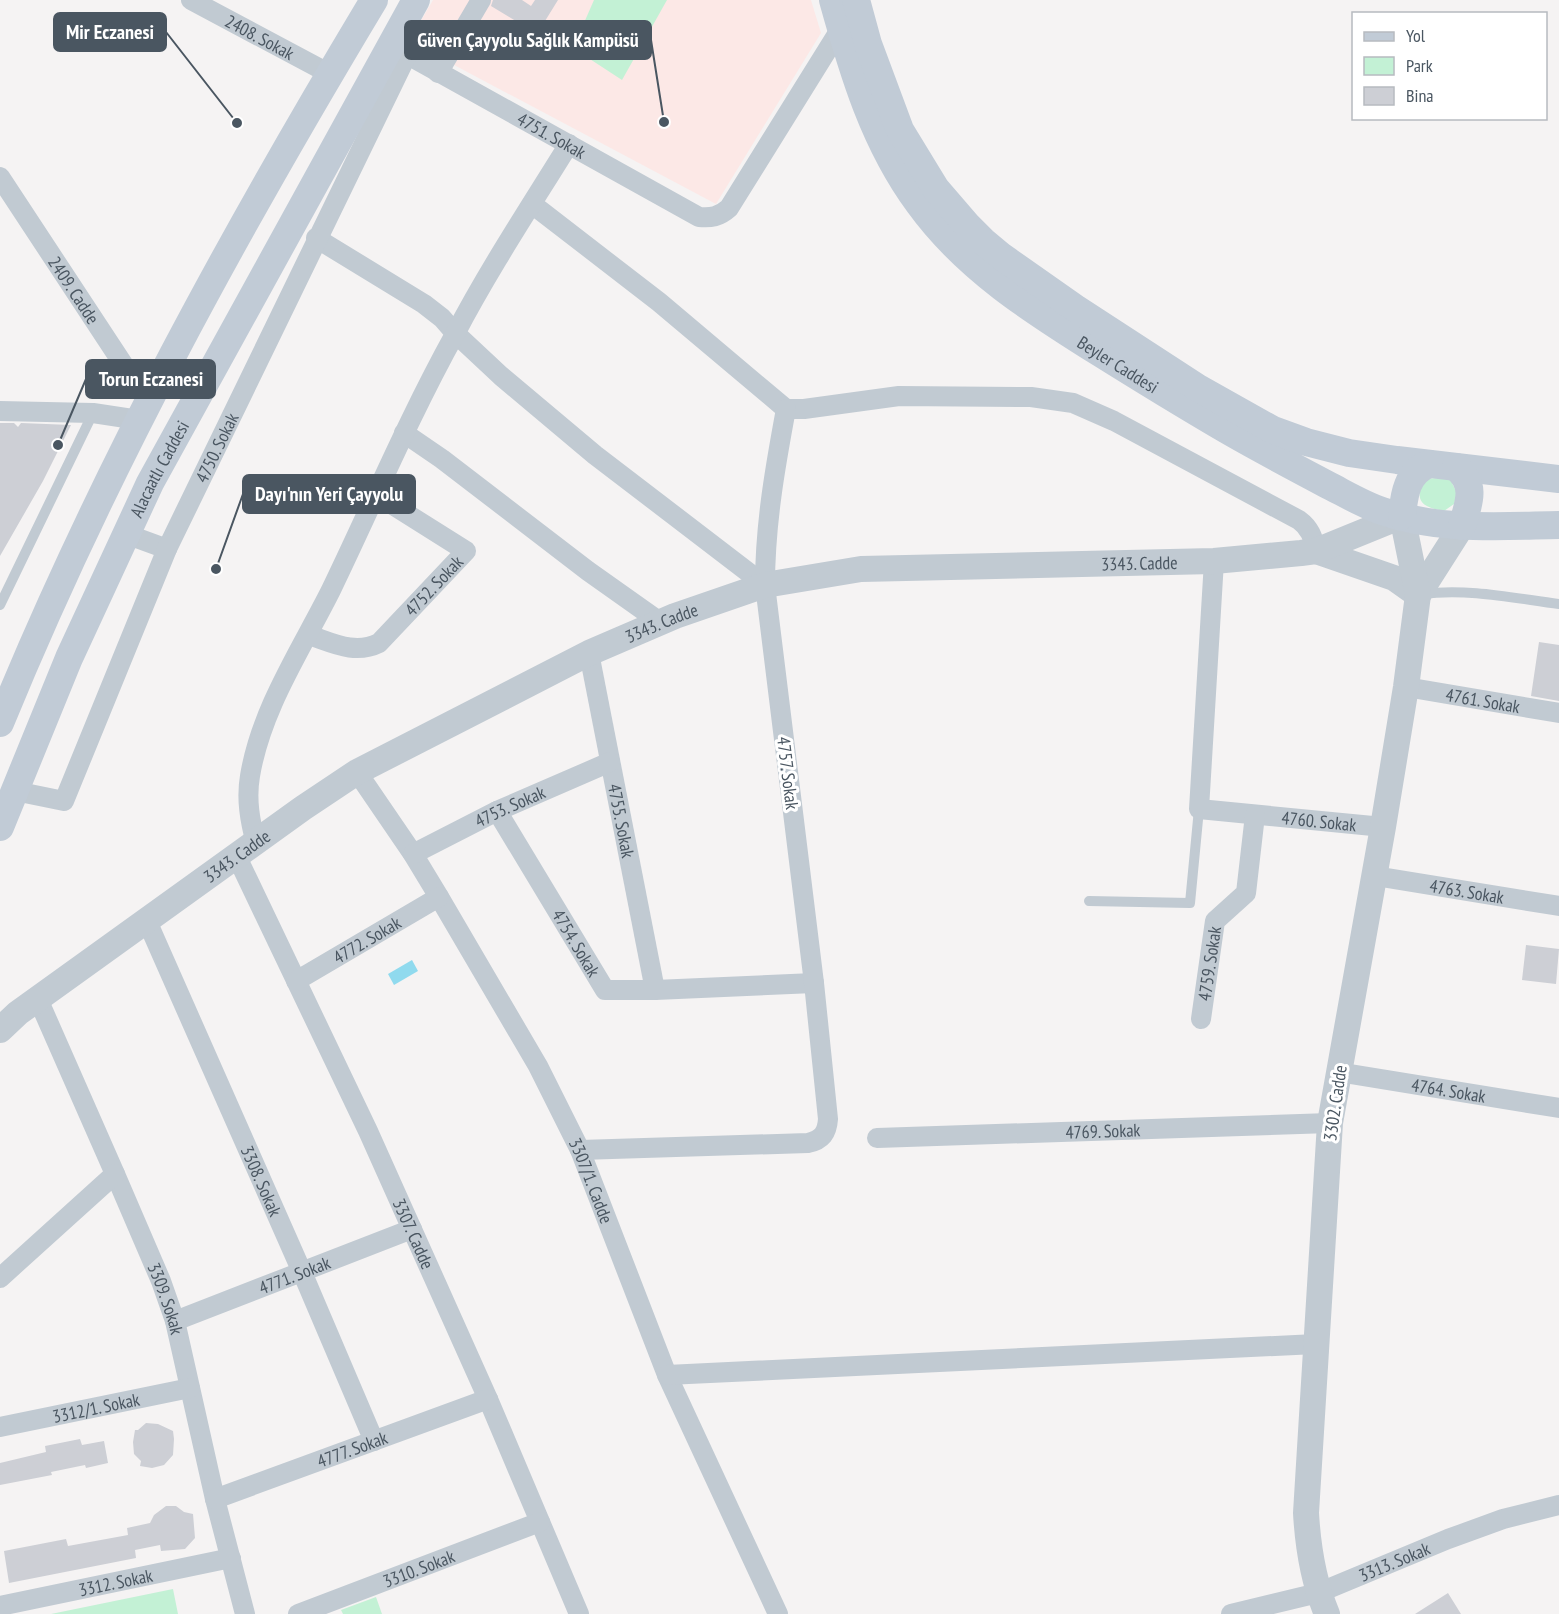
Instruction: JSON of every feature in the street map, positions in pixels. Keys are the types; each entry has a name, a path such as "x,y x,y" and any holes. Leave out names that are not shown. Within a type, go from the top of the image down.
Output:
{"main road":[{"path":"0,723 77,544 195,312 374,0"},
{"name":"Alacaatlı Caddesi","path":"0,827 69,658 150,483 398,50 416,0"},
{"name":"Beyler Caddesi","path":"833,0 862,96 874,126 895,165 918,203 948,239 982,272 1059,327 1173,399 1362,503 1427,522 1462,526 1559,525"},
{"name":"Beyler Caddesi","path":"856,0 868,44 900,130 936,189 967,225 1001,256 1056,296 1216,399 1273,430 1338,450 1429,464 1559,478"},
{"path":"1402,516 1409,482 1415,471 1429,464"},
{"path":"1456,467 1467,478 1469,484 1468,506 1462,526"}],"street":[{"name":"2408. Sokak","path":"191,0 330,74"},
{"path":"438,73 481,0"},
{"name":"4751. Sokak","path":"398,50 699,217 716,217 729,208 841,28"},
{"name":"4750. Sokak","path":"15,791 64,801 167,549 316,238 398,50"},
{"name":"3307. Cadde","path":"569,144 455,333 404,433 377,495 309,635 276,695 261,734 250,776 247,850 296,981 412,1229 488,1399 579,1614"},
{"name":"2409. Cadde","path":"0,177 144,411"},
{"path":"532,204 658,302 786,409 804,409 900,396 1031,397 1073,403 1114,421 1299,520 1306,525 1312,535 1316,551 1394,578 1418,595"},
{"path":"316,238 424,304 442,318 501,376 595,454 765,585"},
{"name":"4757. Sokak","path":"580,1150 808,1143 816,1141 827,1130 828,1119 814,983 765,585 770,503 786,409"},
{"path":"0,411 144,411"},
{"path":"404,433 660,622"},
{"name":"4752. Sokak","path":"309,635 349,649 360,650 379,643 466,551 377,495"},
{"name":"3343. Cadde","path":"14,1015 357,772 589,653 660,622 765,585 861,568 1214,561 1316,551 1402,516"},
{"name":"3302. Cadde","path":"1322,1604 1309,1553 1306,1513 1330,1123 1375,876 1406,687 1418,595 1402,516"},
{"name":"3302. Cadde","path":"1418,595 1462,526"},
{"path":"126,534 167,549"},
{"path":"1199,810 1214,561"},
{"name":"4755. Sokak","path":"589,653 655,990"},
{"name":"4761. Sokak","path":"1406,687 1559,713"},
{"name":"4753. Sokak","path":"413,854 497,811 610,762"},
{"name":"3307/1. Cadde","path":"357,772 413,854 538,1066 580,1150 667,1375 778,1614"},
{"name":"4760. Sokak","path":"1199,810 1383,827"},
{"name":"4754. Sokak","path":"497,811 605,990 814,983"},
{"name":"4759. Sokak","path":"1201,1019 1215,921 1246,893 1255,815"},
{"name":"4763. Sokak","path":"1375,876 1559,906"},
{"name":"4772. Sokak","path":"296,981 439,897"},
{"name":"3308. Sokak","path":"147,921 374,1441"},
{"name":"3309. Sokak","path":"14,1015 115,1174 160,1281 175,1321 215,1499 245,1614"},
{"name":"4764. Sokak","path":"1338,1072 1559,1108"},
{"name":"4769. Sokak","path":"877,1138 1330,1123"},
{"path":"0,1278 115,1174"},
{"name":"4771. Sokak","path":"175,1321 412,1229"},
{"path":"667,1375 1316,1344"},
{"name":"3312/1. Sokak","path":"0,1427 190,1388"},
{"name":"4777. Sokak","path":"215,1499 488,1399"},
{"name":"3313. Sokak","path":"1231,1614 1322,1604 1459,1535 1503,1519 1559,1505"},
{"name":"3310. Sokak","path":"298,1614 540,1522"},
{"name":"3312. Sokak","path":"0,1606 231,1558"}],"lane":[{"path":"0,605 93,412"},
{"path":"1418,595 1437,592 1472,592 1559,604"},
{"path":"1089,901 1190,903 1199,810"}],"shaded area":[{"path":"433,0 811,0 821,33 716,204 409,41"}],"green space":[{"path":"594,0 667,0 622,80 573,48"},
{"path":"1449,477 1457,493 1454,504 1444,511 1425,505 1420,498 1420,493 1425,479"},
{"path":"173,1589 178,1614 51,1614"},
{"path":"376,1597 382,1614 343,1614 341,1610"}],"water":[{"path":"412,960 418,971 394,985 388,974"}],"building":[{"path":"493,0 522,0 531,6 535,0 558,0 537,34 491,6"},
{"path":"0,423 14,423 18,427 21,423 71,425 43,481 0,556"},
{"path":"1539,642 1559,645 1559,701 1531,696"},
{"path":"1526,945 1559,949 1556,984 1522,980"},
{"path":"146,1423 158,1424 173,1431 173,1455 164,1465 152,1468 140,1466 141,1461 134,1454 135,1430"},
{"path":"80,1439 82,1445 104,1441 108,1463 86,1468 85,1465 51,1472 52,1475 0,1485 0,1463 46,1452 45,1446"},
{"path":"166,1506 176,1506 184,1512 193,1514 195,1538 185,1549 161,1551 160,1545 135,1550 136,1558 9,1583 4,1551 66,1539 68,1546 128,1535 127,1528 150,1523 154,1515"},
{"path":"1448,1593 1461,1614 1415,1614"}],"place":[{"name":"Güven Çayyolu Sağlık Kampüsü","path":"664,122"},
{"name":"Mir Eczanesi","path":"237,123"},
{"name":"Torun Eczanesi","path":"58,445"},
{"name":"Dayı'nın Yeri Çayyolu","path":"216,569"}]}
